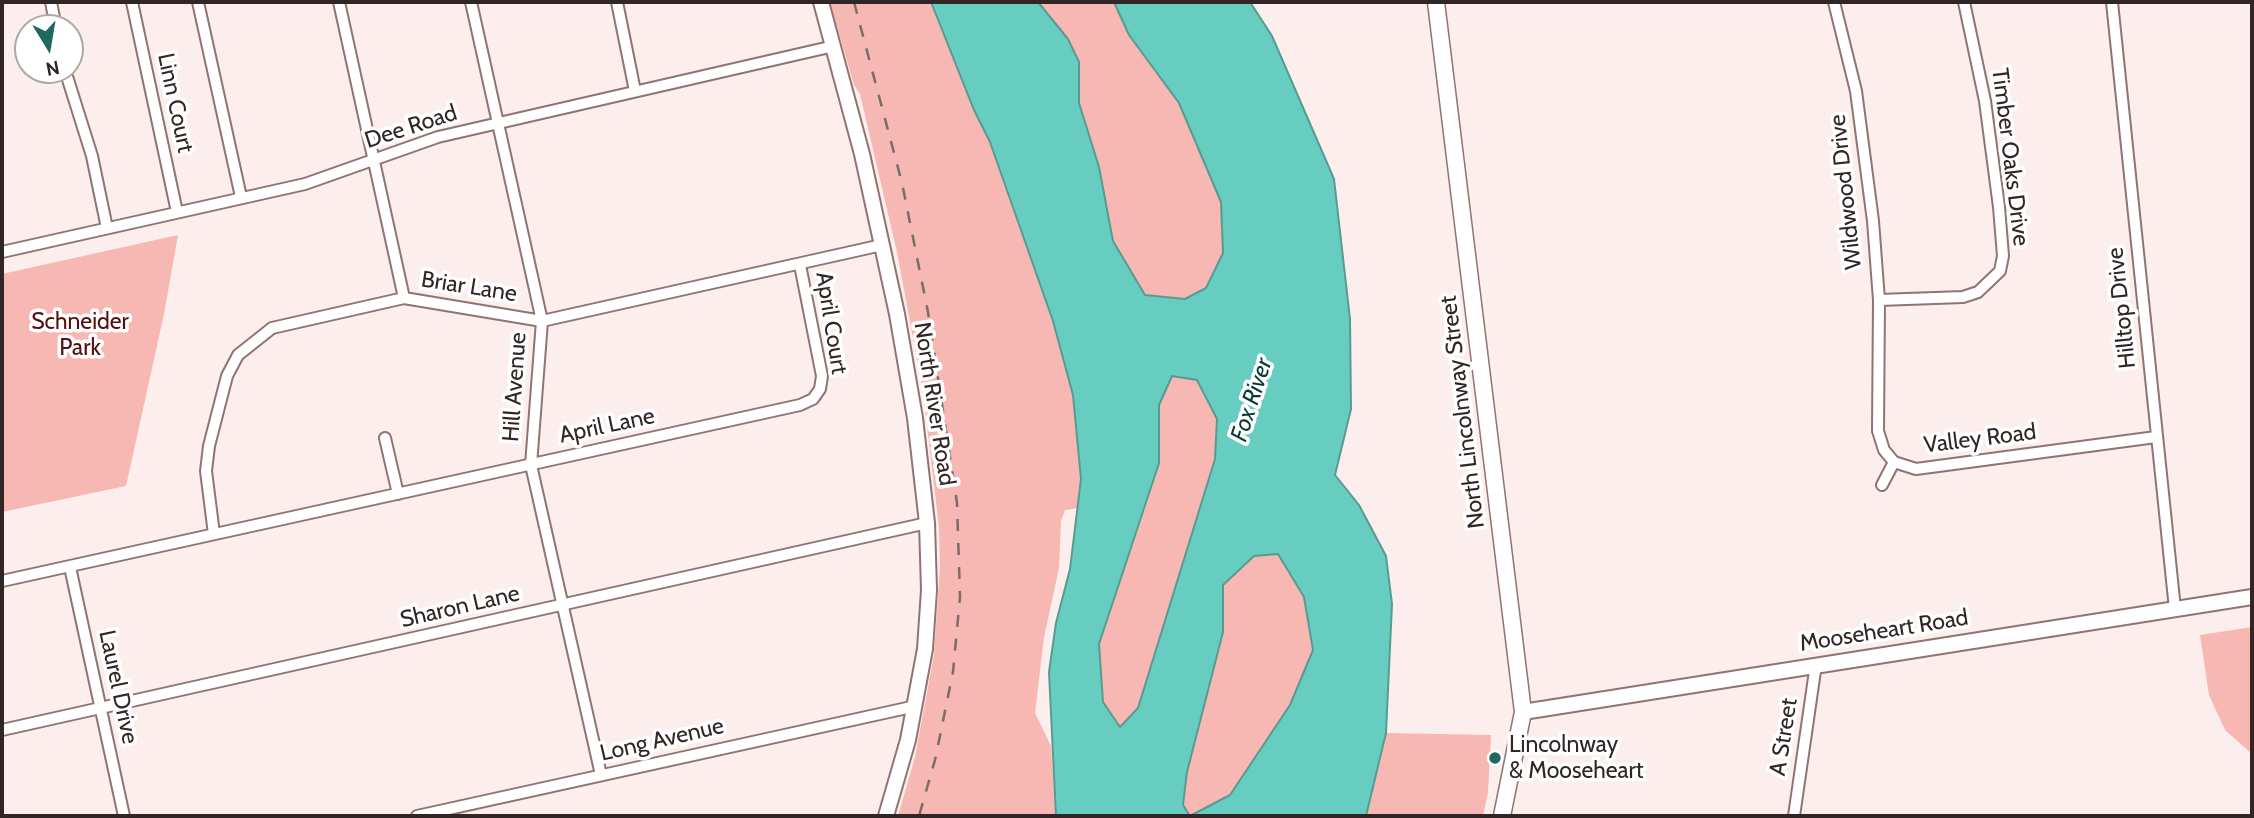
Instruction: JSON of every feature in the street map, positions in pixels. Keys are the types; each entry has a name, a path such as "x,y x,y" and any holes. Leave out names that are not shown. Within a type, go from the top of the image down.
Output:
{"main road":[{"name":"North River Road","path":"821,2 882,245 915,418 927,523 928,621 916,706 886,816"},
{"name":"North Lincolnway Street","path":"1436,2 1523,712 1502,816"},
{"name":"Mooseheart Road","path":"1523,712 2252,597"}],"street":[{"name":"Linn Court","path":"132,2 177,212"},
{"name":"Linn Court","path":"198,2 241,197"},
{"path":"339,2 404,298"},
{"name":"Hill Avenue","path":"471,2 542,321 531,465 601,775"},
{"path":"617,2 635,91"},
{"name":"Wildwood Drive","path":"1834,2 1856,91 1873,221 1879,300 1880,381"},
{"name":"Timber Oaks Drive","path":"1879,300 1963,297 1978,292 2000,271 2003,256 2001,232 1986,114 1965,2"},
{"name":"Hilltop Drive","path":"2112,2 2175,609"},
{"name":"Dee Road","path":"2,252 304,184 438,138 498,122 834,46"},
{"path":"69,84 92,156 107,228"},
{"name":"Briar Lane","path":"214,534 207,486 209,446 226,376 238,355 258,336 290,322 404,298 542,321 882,245"},
{"name":"April Court","path":"800,265 822,376 820,389"},
{"name":"Valley Road","path":"1880,381 1878,431 1884,450 1894,461 1916,469 2157,437"},
{"name":"April Lane","path":"2,581 800,405 813,399 820,389"},
{"path":"385,438 398,494"},
{"path":"1882,485 1894,461"},
{"name":"Sharon Lane","path":"2,730 927,523"},
{"name":"Laurel Drive","path":"70,567 124,816"},
{"name":"A Street","path":"1794,816 1816,664"},
{"name":"Long Avenue","path":"417,816 916,706"}],"green space":[{"path":"830,2 931,2 974,110 990,142 1036,269 1068,373 1073,395 1081,479 1078,508 1065,510 1061,521 1059,568 1044,637 1035,713 1051,746 1056,816 898,816 915,757 934,655 940,567 939,527 923,392 897,252 860,94 854,85"},
{"path":"1038,2 1114,2 1129,35 1179,103 1221,202 1223,253 1206,288 1185,299 1145,295 1113,241 1099,167 1079,102 1078,62 1068,39"},
{"name":"Schneider Park","path":"178,235 164,314 126,486 2,512 2,274"},
{"path":"1171,376 1197,380 1217,419 1215,459 1138,709 1120,727 1103,702 1099,644 1159,463 1159,405"},
{"path":"1278,554 1304,597 1313,650 1290,705 1230,795 1190,816 1183,805 1187,771 1223,632 1223,585 1254,556"},
{"path":"2252,627 2252,754 2225,730 2209,695 2200,635"},
{"path":"1386,733 1491,735 1488,792 1483,816 1366,816"}],"water":[{"name":"Fox River","path":"931,2 1038,2 1068,39 1079,62 1079,103 1099,167 1113,241 1145,295 1185,299 1206,288 1223,253 1221,202 1179,103 1129,35 1114,2 1250,2 1272,36 1334,179 1350,319 1351,409 1335,475 1359,505 1386,556 1392,604 1386,733 1366,816 1190,816 1056,816 1049,672 1056,623 1070,569 1081,479 1073,395 1053,321 990,142 974,110","holes":["1172,376 1197,380 1217,419 1215,459 1138,708 1120,727 1103,702 1099,644 1159,463 1159,405","1278,554 1304,597 1313,650 1290,705 1230,795 1190,816 1183,805 1187,772 1223,632 1223,585 1254,556"]}],"railway":[{"path":"854,2 902,183 928,312 957,503 960,597 953,672 935,760 919,816"}],"place":[{"name":"Lincolnway & Mooseheart","path":"1495,758"}]}
